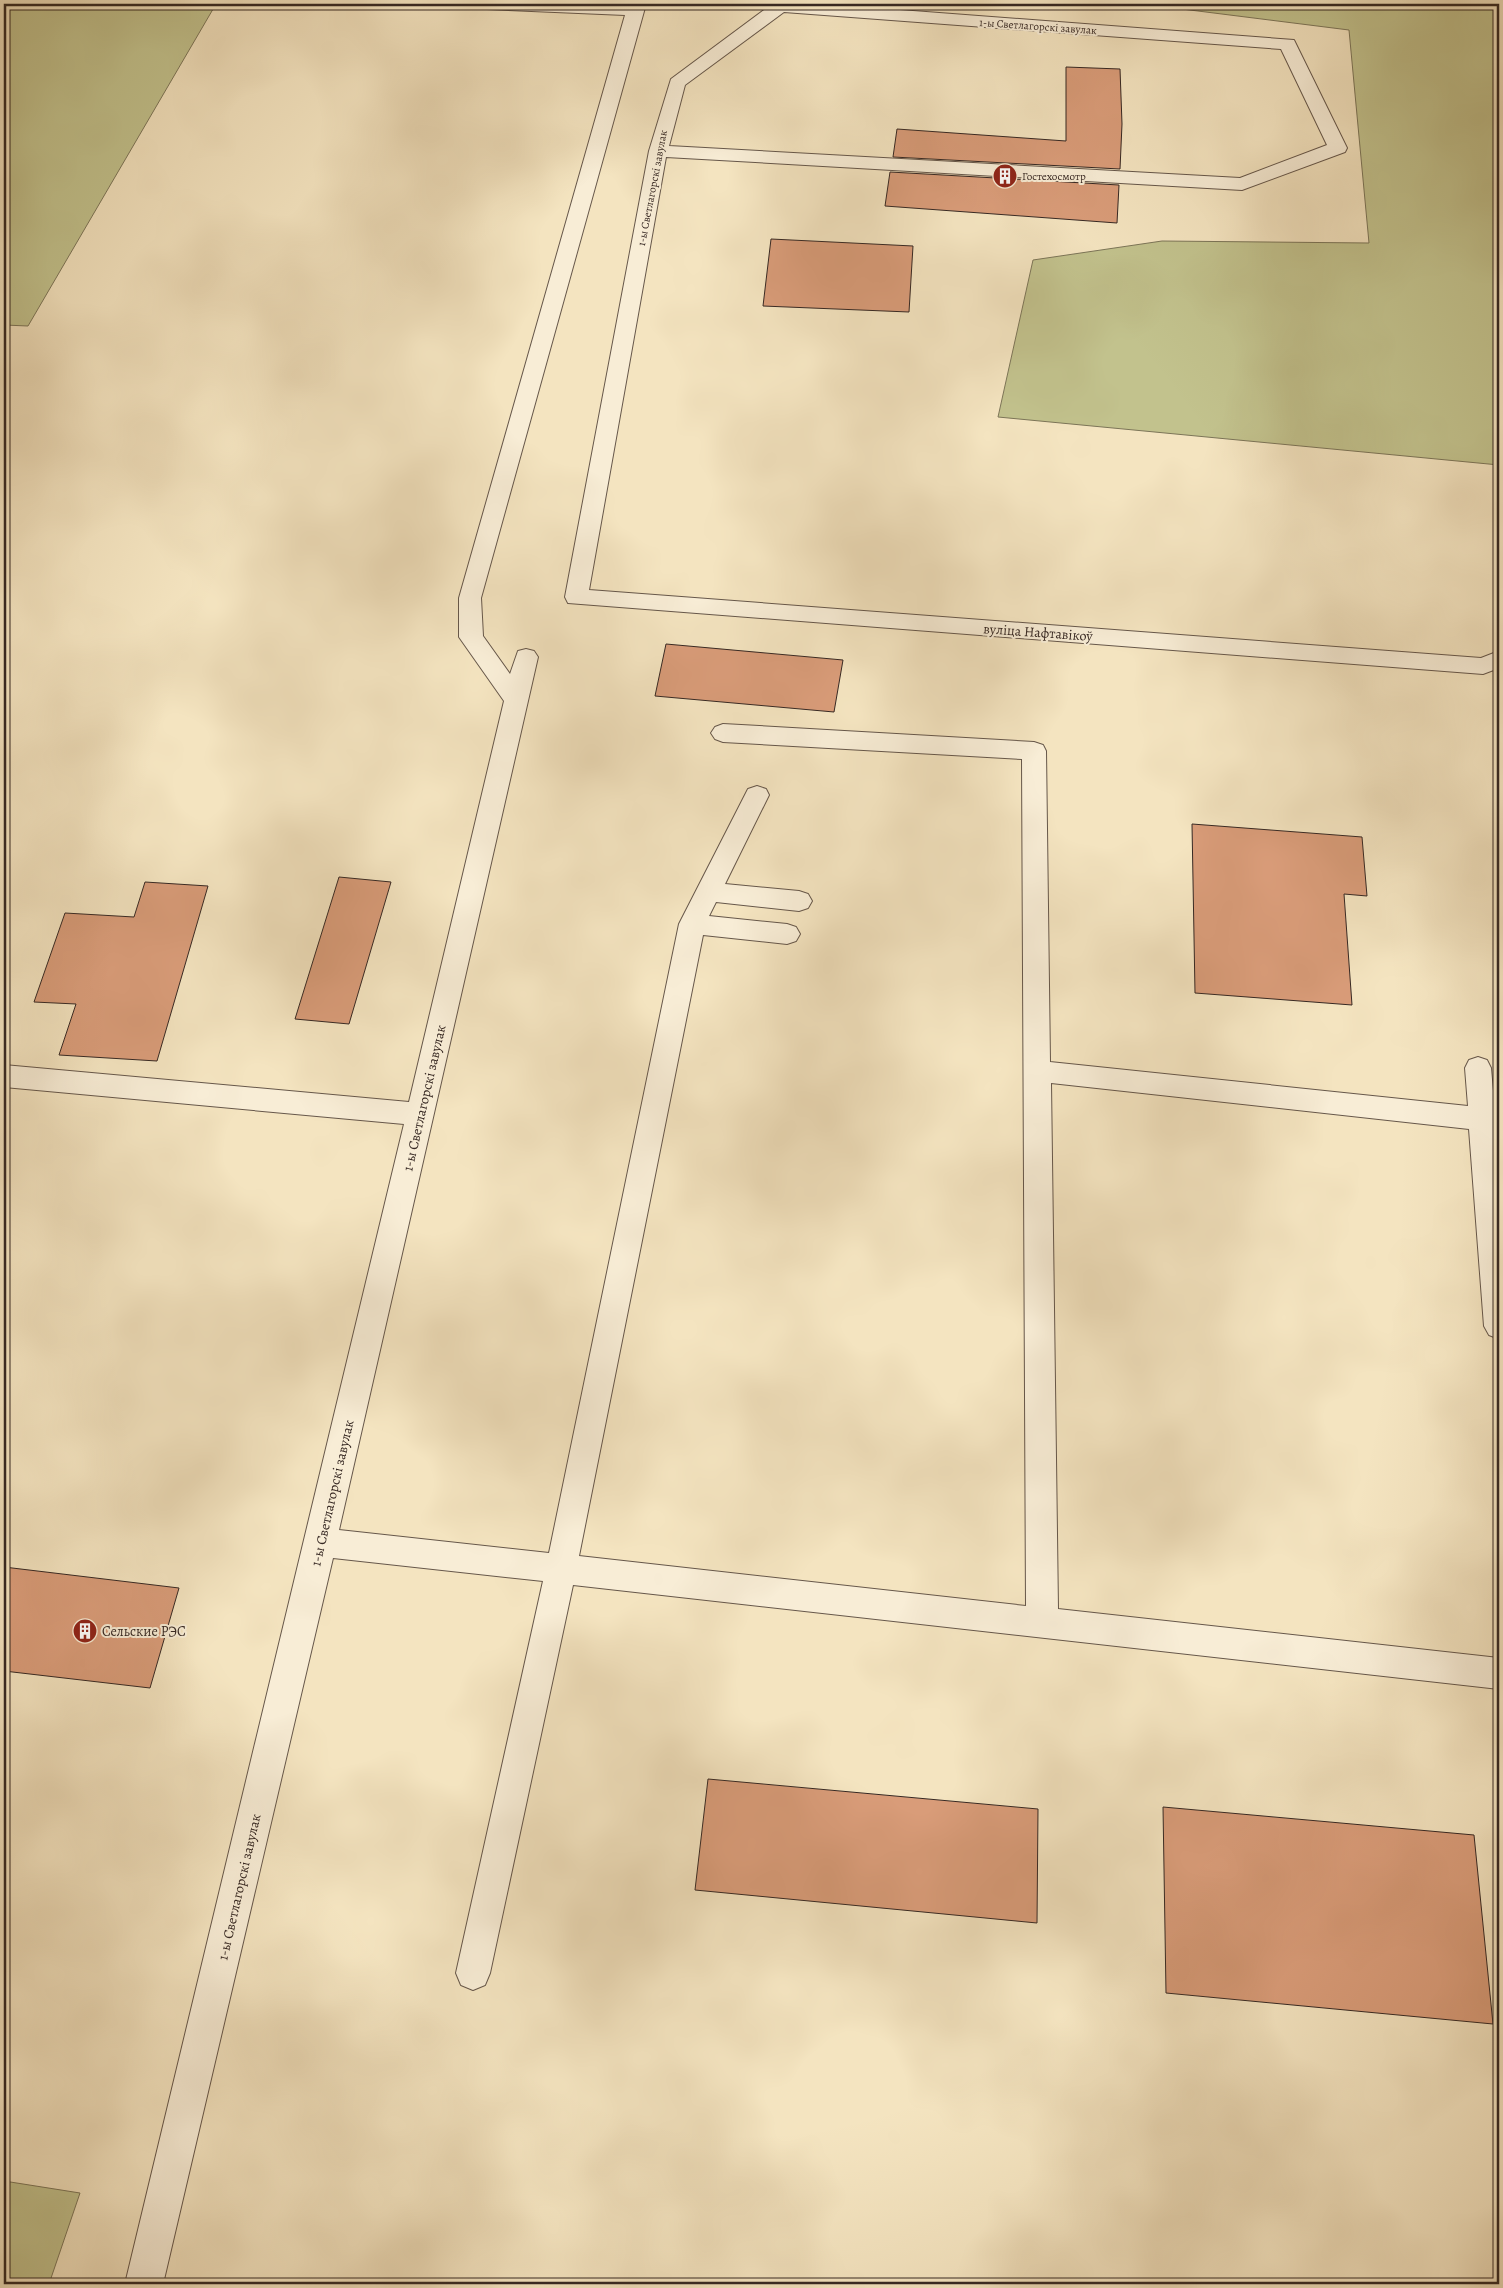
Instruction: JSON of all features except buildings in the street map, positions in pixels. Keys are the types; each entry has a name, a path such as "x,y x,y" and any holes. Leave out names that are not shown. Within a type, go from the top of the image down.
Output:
{"street":[{"path":"488,4 636,7 470,598 471,637 516,700"},
{"name":"1-ы Светлагорскі завулак","path":"576,597 658,151 677,83 780,6 1288,44 1338,148 1242,184 658,151"},
{"name":"вуліца Нафтавікоў","path":"576,597 1484,666 1499,659"},
{"name":"1-ы Светлагорскі завулак","path":"144,2284 321,1542 526,656"},
{"path":"723,734 1034,751 1042,1622"},
{"path":"473,1973 561,1569 692,924 757,795"},
{"path":"708,892 799,901"},
{"path":"692,924 787,934"},
{"path":"1478,1068 1499,1326"},
{"path":"1037,1071 1482,1119"},
{"path":"4,1076 420,1114"},
{"path":"321,1542 1499,1674"}],"green space":[{"path":"4,4 216,4 28,326 4,325"},
{"path":"1182,4 1499,4 1499,465 998,417 1033,260 1162,241 1369,243 1349,30 1182,9"},
{"path":"4,2181 80,2193 49,2284 4,2284"}],"place":[{"name":"Гостехосмотр","path":"1005,176"},
{"name":"Сельские РЭС","path":"85,1631"}]}
